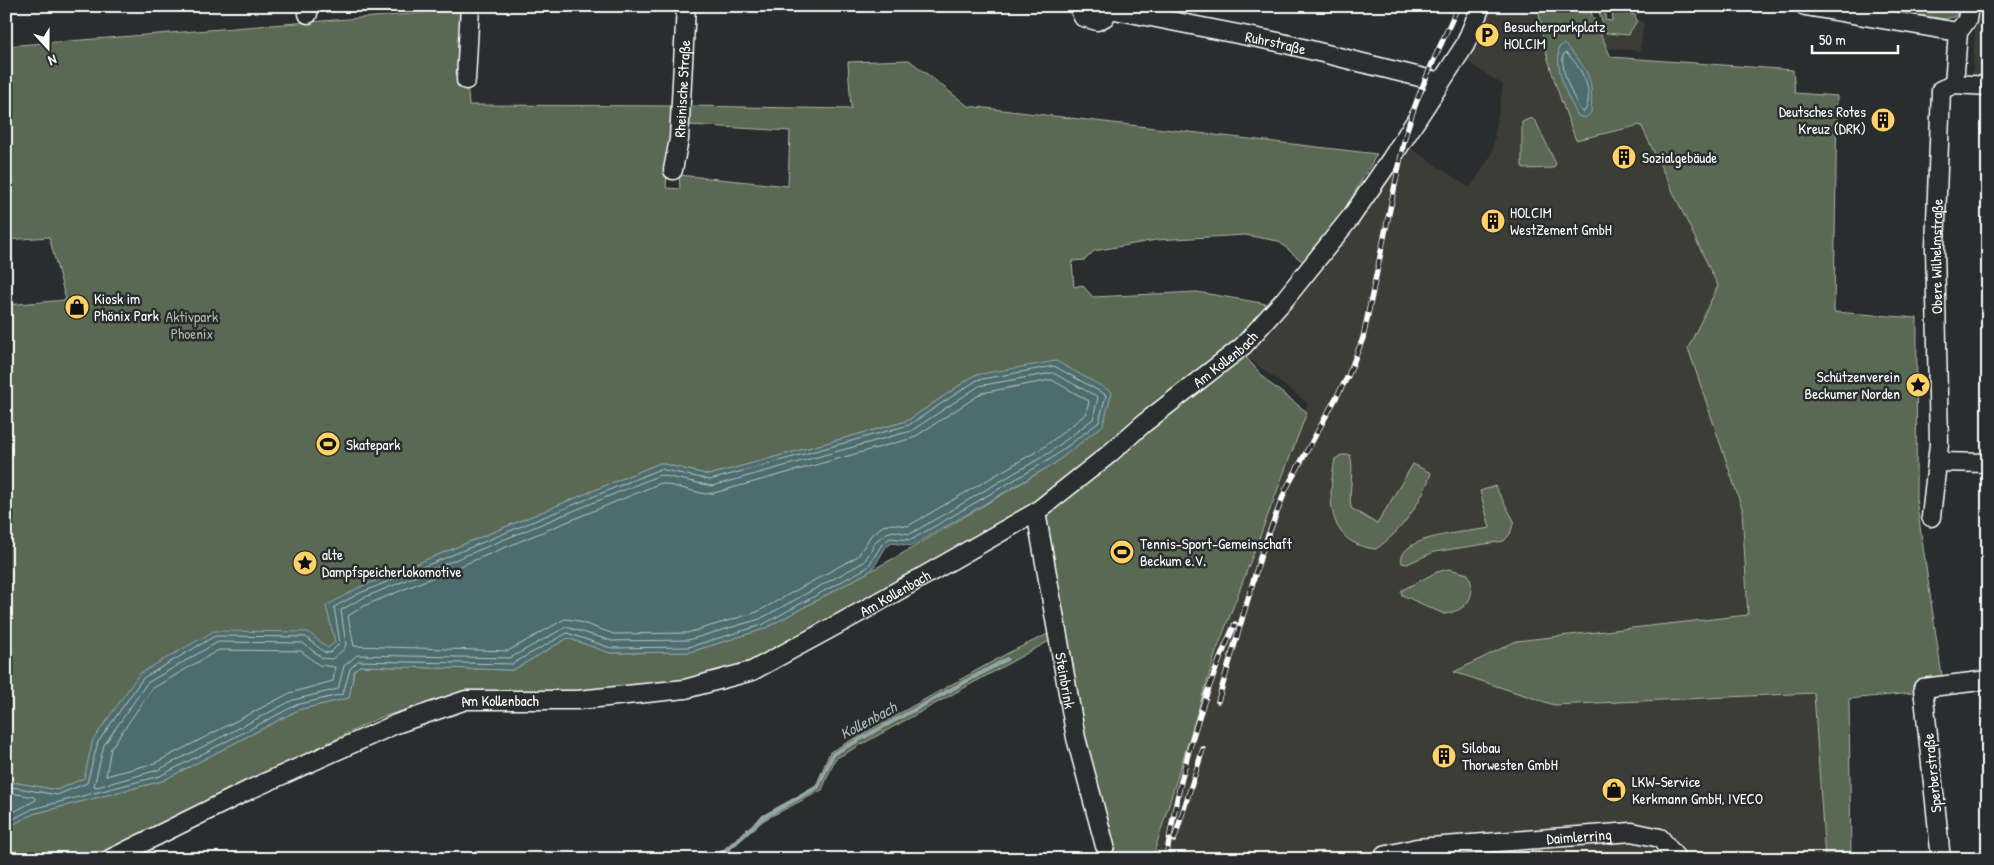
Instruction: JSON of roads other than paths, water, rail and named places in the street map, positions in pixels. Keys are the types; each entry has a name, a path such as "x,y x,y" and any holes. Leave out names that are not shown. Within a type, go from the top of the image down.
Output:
{"street":[{"path":"466,80 470,6"},
{"name":"Rheinische Straße","path":"673,170 679,139 686,6"},
{"name":"Ruhrstraße","path":"1078,6 1083,17 1092,21 1101,20 1110,7 1278,42 1440,82"},
{"name":"Am Kollenbach","path":"110,859 251,789 396,724 466,700 578,700 685,689 752,671 866,609 1036,512 1108,455 1143,424 1243,346 1284,299 1351,216 1465,45 1481,6"},
{"path":"1805,6 1958,32"},
{"path":"1969,6 1967,20 1958,32 1954,84 1988,86"},
{"name":"Obere Wilhelmstraße","path":"1930,517 1937,462 1939,420 1935,247 1940,90 1954,84"},
{"path":"1937,462 1988,463"},
{"name":"Steinbrink","path":"1036,512 1076,738 1105,846"},
{"name":"Sperberstraße","path":"1941,859 1923,688 1988,680"},
{"name":"Daimlerring","path":"1382,859 1384,856 1417,848 1632,832 1660,838 1676,859"}],"water":[{"path":"1564,44 1579,60 1590,82 1591,113 1585,118 1578,116 1562,82 1558,56 1559,47"},
{"path":"1056,361 1112,392 1103,425 1055,463 912,546 892,543 886,547 872,570 764,629 690,652 610,653 568,638 513,670 359,666 354,671 349,698 298,710 162,781 33,814 6,828 6,781 57,790 84,778 93,740 139,674 214,631 308,632 328,648 335,642 326,606 358,588 660,463 709,475 907,421 975,375"}],"waterway":[{"name":"Kollenbach","path":"714,859 724,853 762,818 818,787 833,754 1007,659"}],"railway":[{"path":"1218,701 1262,551 1286,489 1348,376 1363,338 1405,137 1422,86 1458,6"},
{"path":"1166,859 1177,799 1192,739 1201,710 1235,624"},
{"path":"1174,840 1203,749"}],"place":[{"name":"Besucherparkplatz HOLCIM","path":"1487,35"},
{"name":"Deutsches Rotes Kreuz (DRK)","path":"1883,120"},
{"name":"Sozialgebäude","path":"1624,157"},
{"name":"HOLCIM WestZement GmbH","path":"1493,221"},
{"name":"Kiosk im Phönix Park","path":"77,307"},
{"name":"Schützenverein Beckumer Norden","path":"1918,385"},
{"name":"Skatepark","path":"328,444"},
{"name":"Tennis-Sport-Gemeinschaft Beckum e.V.","path":"1122,552"},
{"name":"alte Dampfspeicherlokomotive","path":"305,563"},
{"name":"Silobau Thorwesten GmbH","path":"1444,756"},
{"name":"LKW-Service Kerkmann GmbH, IVECO","path":"1614,790"}],"park label":[{"name":"Aktivpark Phoenix","path":"192,324"}]}
